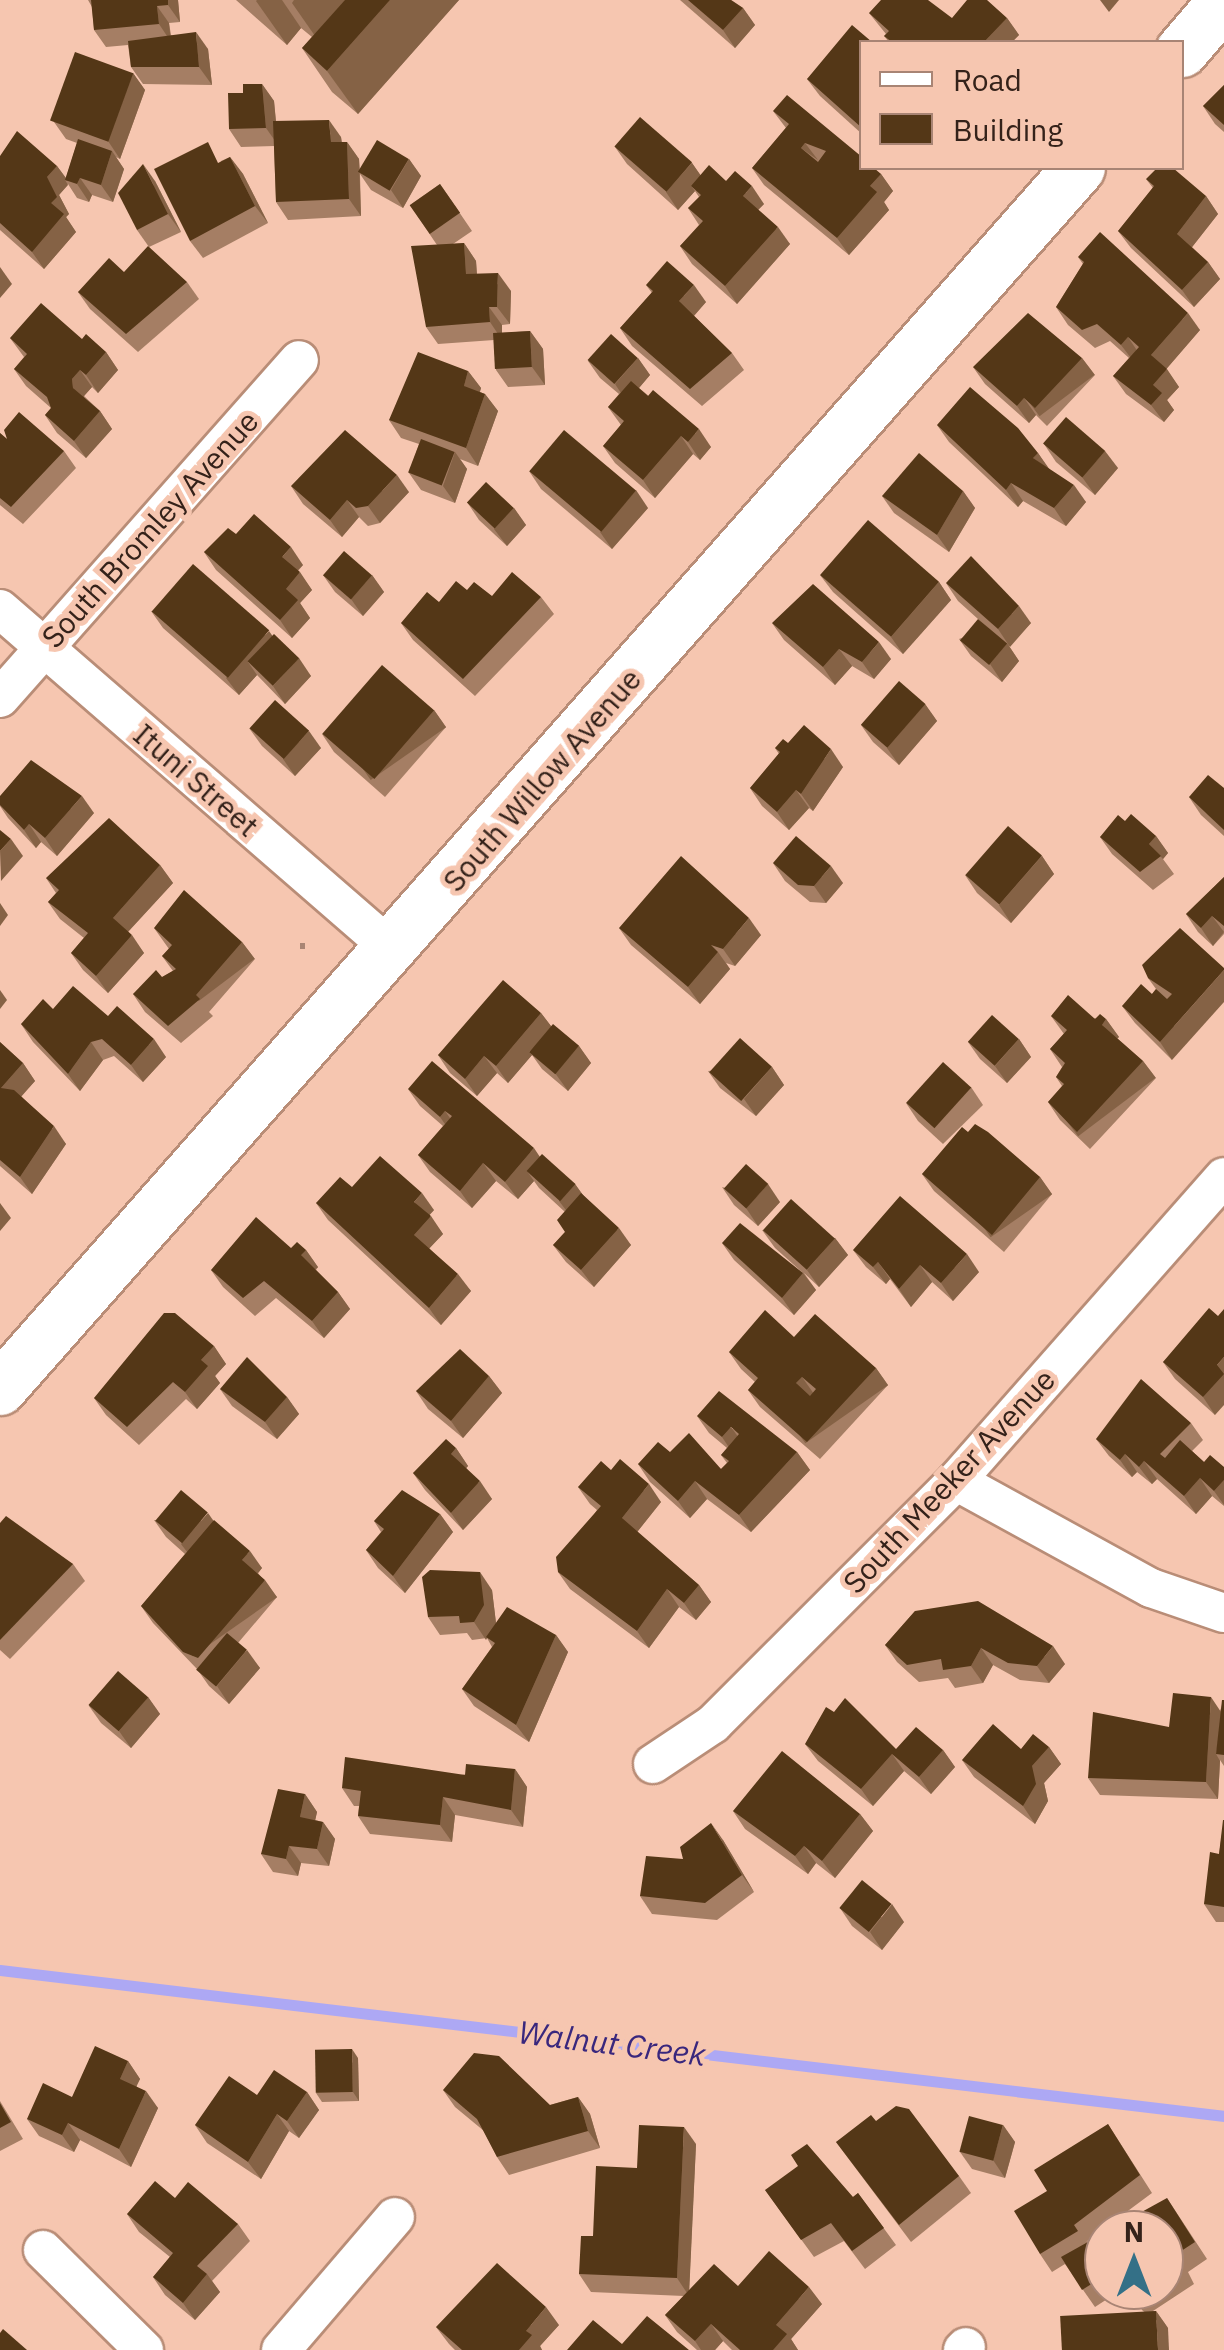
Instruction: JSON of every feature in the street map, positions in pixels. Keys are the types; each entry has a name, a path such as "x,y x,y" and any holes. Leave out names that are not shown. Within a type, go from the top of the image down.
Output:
{"street":[{"path":"1184,48 1224,2"},
{"name":"South Willow Avenue","path":"0,1389 393,950 1077,170"},
{"name":"South Bromley Avenue","path":"0,698 300,360"},
{"name":"Ituni Street","path":"0,609 393,950"},
{"name":"South Meeker Avenue","path":"654,1764 713,1724 956,1481 1224,1177"},
{"path":"956,1481 1150,1588 1224,1613"},
{"path":"280,2350 395,2217"},
{"path":"43,2250 144,2350"}],"path":[{"path":"300,946 312,946"}],"building":[{"path":"91,0 168,0 168,5 157,6 159,24 94,30"},
{"path":"345,0 390,0 327,71 302,48"},
{"path":"688,0 731,0 743,8 723,30"},
{"path":"881,0 928,0 952,18 967,0 987,0 1007,18 986,40 889,40 884,36 889,31 869,13"},
{"path":"852,25 870,40 859,40 859,125 807,79"},
{"path":"196,32 199,67 131,67 128,41"},
{"path":"75,52 133,73 108,142 50,121"},
{"path":"243,84 262,84 266,128 229,129 228,93 243,93"},
{"path":"1224,85 1224,125 1203,106"},
{"path":"787,95 859,155 859,170 876,170 881,174 870,186 877,192 837,238 752,168 789,124 773,111","holes":["805,143 826,151 818,162 801,148"]},
{"path":"640,117 692,162 666,192 614,146"},
{"path":"329,120 331,142 347,142 349,199 276,202 273,121"},
{"path":"17,131 57,166 47,177 57,197 51,203 64,214 32,252 0,223 0,156"},
{"path":"78,139 112,151 101,185 80,178 77,184 65,180"},
{"path":"377,140 409,159 390,191 358,172"},
{"path":"208,142 218,163 230,157 255,206 190,241 154,169"},
{"path":"143,164 168,214 137,230 118,193"},
{"path":"709,165 726,181 735,171 752,186 743,196 778,227 725,286 680,246 703,221 688,208 701,195 691,186"},
{"path":"1155,170 1175,170 1206,196 1177,234 1208,262 1182,290 1118,231 1154,186 1146,179"},
{"path":"440,184 460,213 430,234 410,205"},
{"path":"1100,232 1188,313 1151,355 1167,369 1153,385 1162,393 1151,405 1113,376 1139,347 1128,337 1121,345 1097,324 1082,330 1056,307 1084,262 1078,257"},
{"path":"464,243 466,274 498,273 497,307 489,307 490,322 426,327 411,246"},
{"path":"148,246 187,282 126,334 78,292 109,258 124,272"},
{"path":"667,261 694,285 679,301 732,353 690,389 620,328 653,291 646,285"},
{"path":"41,303 82,339 86,334 106,352 86,375 80,370 72,379 73,388 100,411 74,441 45,415 51,408 47,397 14,369 27,354 10,338"},
{"path":"1028,313 1082,358 1035,408 1024,398 1017,406 973,367"},
{"path":"530,331 532,367 495,369 493,333"},
{"path":"611,334 638,358 614,384 588,360"},
{"path":"418,352 468,371 464,386 485,394 466,448 389,420"},
{"path":"631,381 648,396 653,390 699,429 688,442 681,436 643,480 603,446 624,421 608,407"},
{"path":"970,387 1018,428 1038,453 1033,458 1074,485 1054,508 1011,483 1006,490 937,425"},
{"path":"19,412 64,451 11,507 0,498 0,433 7,439 4,430"},
{"path":"1066,417 1105,451 1082,478 1043,443"},
{"path":"345,430 397,475 368,506 356,508 347,500 330,520 291,486"},
{"path":"564,430 636,490 601,532 529,471"},
{"path":"421,439 455,452 442,486 408,473"},
{"path":"919,453 963,491 937,535 882,496"},
{"path":"486,482 514,508 495,528 467,502"},
{"path":"254,514 291,547 282,557 300,572 286,589 298,600 280,620 204,552 228,528 236,534"},
{"path":"868,520 939,582 891,637 820,575"},
{"path":"344,551 372,575 351,599 323,575"},
{"path":"971,556 1019,606 998,629 946,583"},
{"path":"193,564 269,630 228,678 152,612"},
{"path":"512,572 541,597 463,679 401,623 427,592 439,602 456,581 467,590 474,582 492,596"},
{"path":"813,584 879,642 862,662 839,649 823,667 772,623"},
{"path":"978,619 1007,643 989,665 960,640"},
{"path":"274,634 299,658 273,686 248,661"},
{"path":"382,665 434,710 374,779 322,734"},
{"path":"899,681 925,704 887,748 861,725"},
{"path":"275,700 309,731 284,759 250,728"},
{"path":"804,725 831,749 801,794 796,790 777,812 750,788 780,752 775,748 783,739 788,743"},
{"path":"31,760 82,796 45,838 29,824 24,830 0,805 0,796"},
{"path":"1208,775 1224,788 1224,830 1189,797"},
{"path":"1131,814 1156,836 1149,844 1161,856 1140,872 1100,837 1118,815 1125,821"},
{"path":"109,818 160,865 113,918 132,935 96,976 71,953 88,933 48,902 59,890 46,878"},
{"path":"1008,826 1042,856 999,905 965,875"},
{"path":"0,830 11,839 0,851"},
{"path":"796,836 831,866 814,886 798,885 773,863"},
{"path":"681,856 749,918 723,949 711,945 718,952 688,987 619,928"},
{"path":"1224,877 1224,926 1212,916 1201,928 1186,914"},
{"path":"184,890 242,942 196,995 200,999 168,1026 133,994 156,970 162,977 176,969 162,956 172,945 154,928"},
{"path":"1180,928 1224,970 1160,1042 1122,1006 1141,984 1152,994 1156,989 1167,999 1172,994 1148,978 1142,965"},
{"path":"503,980 541,1013 496,1066 484,1056 465,1079 438,1055"},
{"path":"73,986 108,1016 117,1006 154,1039 131,1065 102,1039 91,1042 68,1074 21,1024 43,999 53,1009"},
{"path":"1068,995 1095,1019 1100,1014 1106,1019 1102,1025 1143,1061 1077,1132 1048,1102 1064,1084 1056,1077 1065,1063 1050,1049 1067,1030 1051,1016"},
{"path":"992,1015 1019,1039 995,1066 968,1042"},
{"path":"553,1024 579,1046 555,1074 529,1052"},
{"path":"740,1038 772,1067 741,1101 709,1072"},
{"path":"0,1042 23,1063 1,1088 14,1090 54,1126 20,1177 0,1160"},
{"path":"432,1061 534,1148 505,1182 483,1163 460,1191 418,1155 452,1116 445,1111 440,1117 408,1089"},
{"path":"943,1062 971,1087 934,1128 906,1103"},
{"path":"975,1124 1040,1177 992,1235 922,1174 962,1127 968,1132"},
{"path":"542,1154 575,1184 560,1201 527,1171"},
{"path":"380,1156 422,1193 414,1202 431,1216 414,1235 458,1274 429,1308 316,1203 340,1177 352,1187"},
{"path":"746,1164 768,1184 746,1209 724,1189"},
{"path":"581,1193 619,1228 581,1270 553,1245 565,1232 557,1220"},
{"path":"900,1196 967,1254 941,1283 920,1265 899,1289 878,1262 873,1267 853,1250"},
{"path":"791,1199 835,1238 807,1270 763,1230"},
{"path":"256,1217 291,1248 297,1242 306,1250 301,1255 338,1292 312,1321 264,1281 243,1298 211,1270"},
{"path":"740,1223 803,1273 782,1298 722,1243"},
{"path":"1209,1308 1218,1316 1224,1309 1224,1357 1217,1365 1224,1374 1203,1397 1163,1362"},
{"path":"765,1310 794,1337 815,1314 876,1368 807,1442 748,1390 758,1378 729,1352","holes":["802,1377 816,1389 810,1396 796,1383"]},
{"path":"164,1313 175,1313 214,1346 201,1360 208,1366 185,1392 173,1382 127,1427 94,1398"},
{"path":"460,1349 489,1376 451,1421 416,1391"},
{"path":"247,1357 287,1397 265,1422 220,1389"},
{"path":"1141,1379 1191,1423 1160,1454 1165,1458 1180,1440 1204,1462 1210,1455 1224,1467 1224,1480 1214,1491 1200,1478 1184,1496 1144,1461 1139,1467 1125,1454 1120,1460 1096,1439"},
{"path":"719,1391 797,1452 739,1515 695,1481 678,1501 638,1464 658,1442 670,1452 689,1433 721,1469 729,1461 721,1455 739,1434 731,1427 722,1437 697,1416"},
{"path":"446,1439 456,1448 451,1454 480,1481 451,1513 413,1473"},
{"path":"620,1459 649,1484 622,1518 699,1585 684,1603 667,1589 637,1631 558,1572 556,1557 601,1506 578,1487 601,1461 611,1470"},
{"path":"181,1490 208,1512 182,1543 155,1521"},
{"path":"402,1490 440,1514 393,1576 366,1550 384,1529 374,1521"},
{"path":"6,1516 73,1564 0,1640 0,1523"},
{"path":"214,1520 250,1551 242,1560 265,1580 198,1658 183,1652 141,1606"},
{"path":"430,1570 480,1572 484,1605 474,1622 460,1623 459,1616 428,1617 422,1577"},
{"path":"978,1601 1053,1646 1037,1666 1008,1663 981,1648 971,1666 943,1670 941,1659 907,1665 885,1645 915,1611"},
{"path":"507,1607 556,1635 516,1725 462,1689 495,1643 486,1637"},
{"path":"227,1633 247,1650 216,1686 196,1670"},
{"path":"118,1671 148,1697 119,1731 88,1705"},
{"path":"1173,1693 1211,1697 1206,1782 1088,1778 1093,1712 1169,1727"},
{"path":"845,1698 896,1749 916,1727 943,1750 919,1777 892,1754 861,1789 805,1744 826,1707 834,1712"},
{"path":"1224,1700 1224,1755 1216,1754"},
{"path":"993,1724 1021,1749 1033,1734 1049,1747 1032,1766 1036,1784 1023,1806 962,1760"},
{"path":"782,1751 860,1814 822,1861 804,1846 795,1856 733,1811"},
{"path":"345,1757 465,1775 466,1764 515,1769 511,1810 443,1797 440,1825 358,1816 361,1791 342,1788"},
{"path":"278,1789 305,1794 300,1817 323,1822 317,1849 289,1846 286,1859 261,1854"},
{"path":"1223,1820 1224,1907 1204,1904 1210,1852 1219,1854"},
{"path":"711,1823 742,1875 705,1903 640,1896 646,1856 683,1859 680,1847"},
{"path":"862,1880 892,1904 869,1932 839,1908"},
{"path":"95,2046 128,2061 120,2079 146,2091 119,2149 68,2123 62,2135 27,2119 43,2083 72,2097"},
{"path":"352,2049 353,2092 316,2093 315,2050"},
{"path":"474,2053 499,2056 550,2105 578,2097 588,2131 497,2157 477,2119 443,2090"},
{"path":"274,2070 307,2092 287,2121 277,2114 248,2162 195,2125 229,2076 257,2095"},
{"path":"0,2103 11,2122 0,2128"},
{"path":"896,2106 909,2109 959,2176 899,2225 836,2142 871,2115 876,2121"},
{"path":"969,2116 1003,2125 993,2161 959,2152"},
{"path":"1108,2124 1140,2175 1094,2210 1084,2210 1084,2217 1074,2225 1078,2231 1040,2254 1014,2211 1047,2191 1034,2170"},
{"path":"639,2125 684,2127 677,2278 579,2274 581,2236 593,2236 596,2166 637,2168"},
{"path":"807,2144 853,2197 858,2193 884,2228 852,2251 831,2223 801,2240 765,2190 798,2166 791,2155"},
{"path":"155,2181 175,2198 188,2182 238,2224 197,2266 207,2274 183,2303 153,2277 173,2253 127,2214"},
{"path":"1167,2198 1175,2210 1145,2210"},
{"path":"1184,2225 1195,2242 1184,2249"},
{"path":"1084,2244 1084,2289 1082,2290 1061,2257"},
{"path":"769,2251 809,2287 776,2325 787,2334 773,2350 740,2350 711,2324 695,2341 665,2315 714,2264 738,2286"},
{"path":"497,2263 546,2307 526,2331 532,2335 519,2350 462,2350 436,2327"},
{"path":"1156,2311 1158,2350 1062,2350 1060,2316"},
{"path":"647,2316 689,2350 567,2350 593,2320 622,2344"},
{"path":"3,2329 27,2350 0,2350"}],"waterway":[{"name":"Walnut Creek","path":"0,1970 1224,2116"}]}
